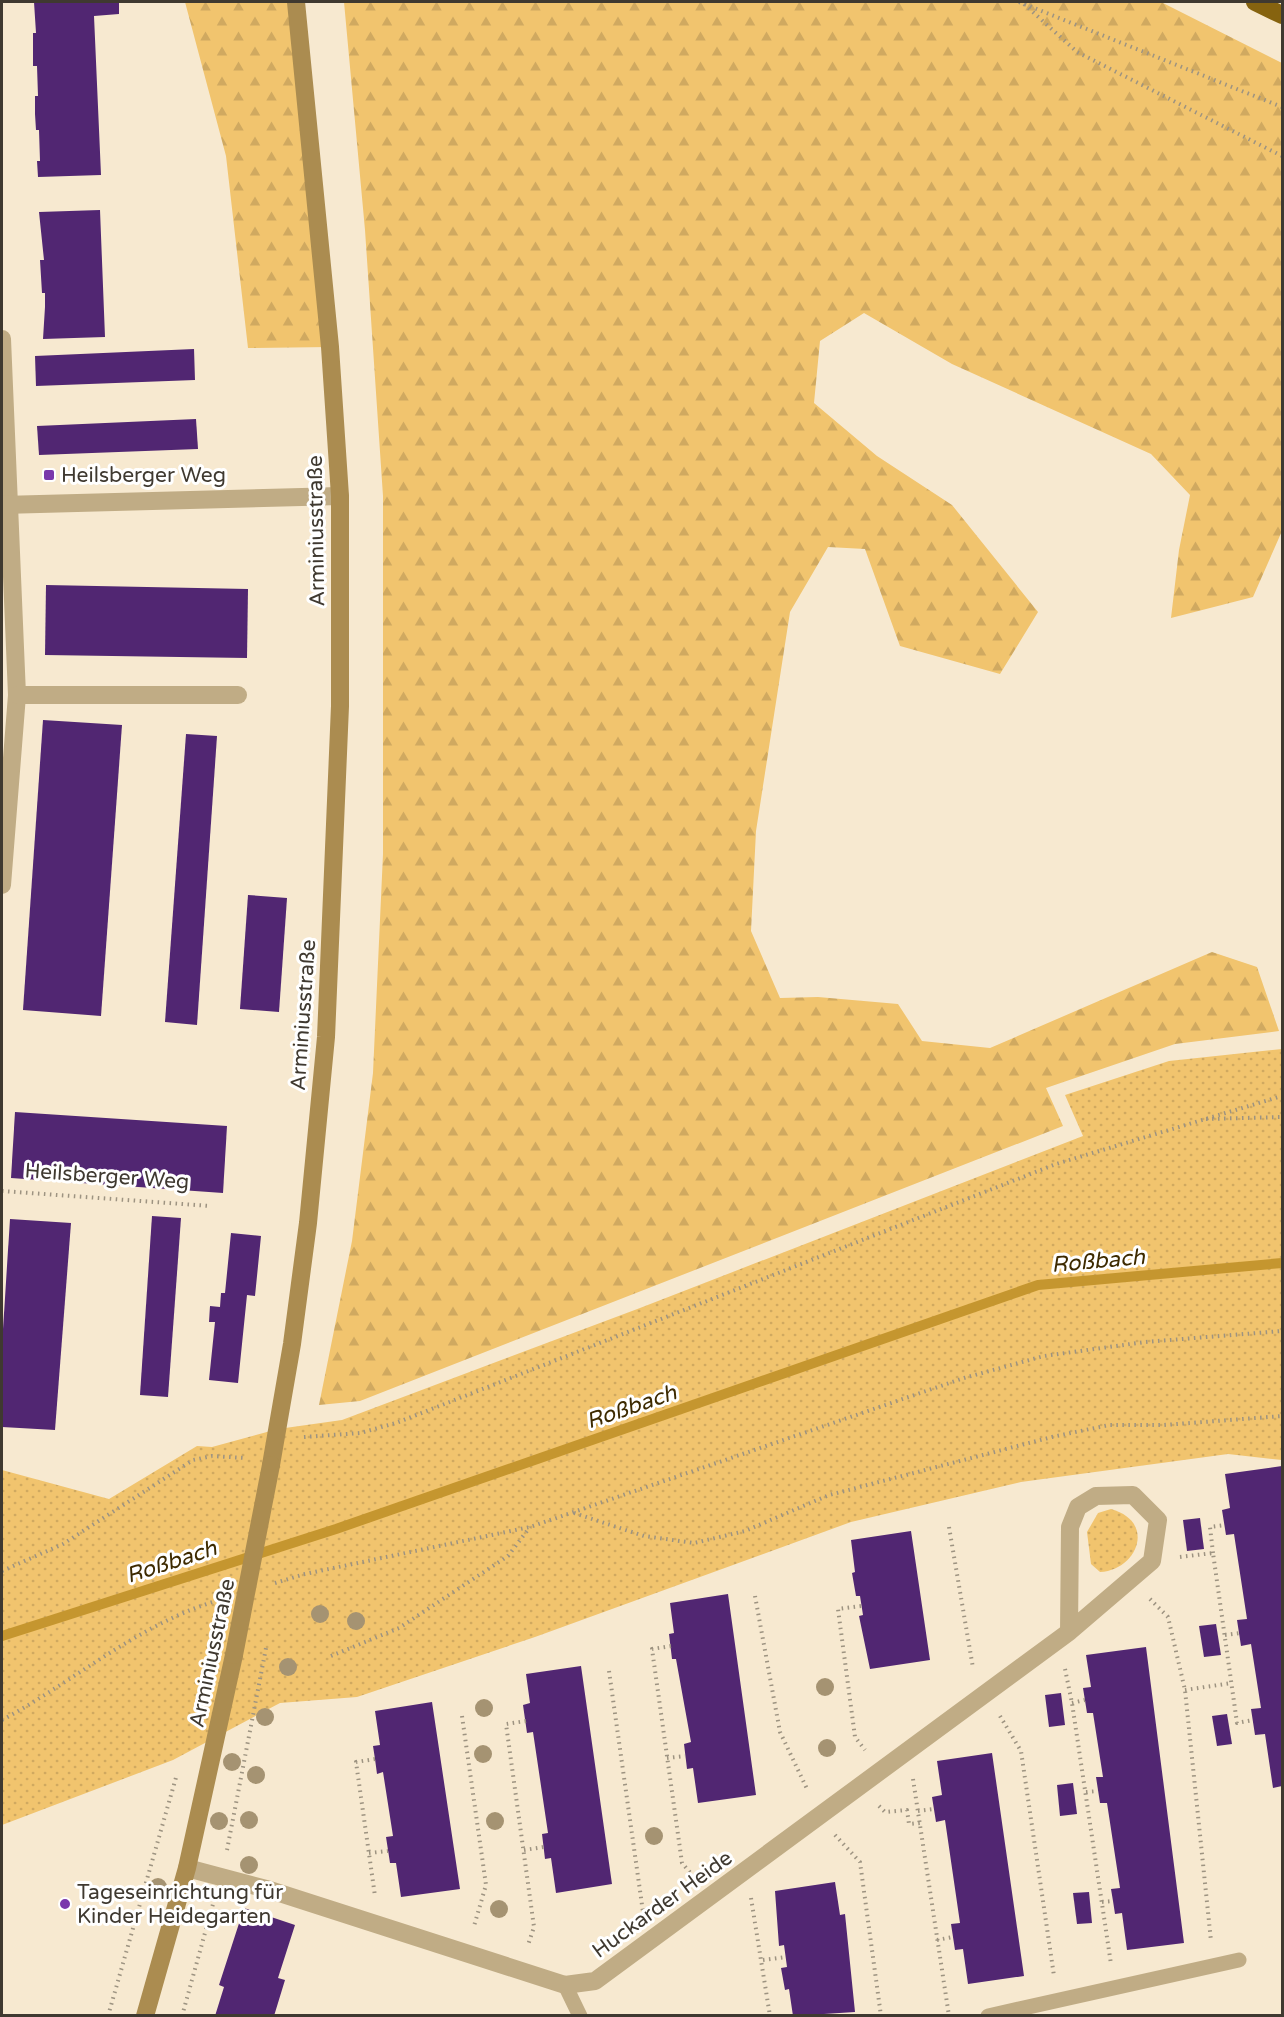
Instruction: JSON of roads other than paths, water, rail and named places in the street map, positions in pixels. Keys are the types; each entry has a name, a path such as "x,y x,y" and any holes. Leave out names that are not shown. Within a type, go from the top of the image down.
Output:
{"highway":[{"path":"1255,2 1282,15"}],"street":[{"name":"Arminiusstraße","path":"145,2016 187,1868 234,1655 272,1462 307,1234 326,1037 340,706 340,496 330,347 296,2"},
{"path":"2,339 5,505 17,695 2,885"},
{"path":"5,505 340,496"},
{"path":"17,695 238,695"},
{"name":"Huckarder Heide","path":"187,1868 270,1890 565,1985 595,1981 1069,1632 1152,1561 1158,1520 1133,1495 1096,1496 1078,1507 1070,1527 1069,1632"}],"lane":[{"path":"988,2016 1239,1960"},
{"path":"565,1985 580,2016"}],"waterway":[{"name":"Roßbach","path":"2,1636 336,1529 1038,1285 1282,1263"}],"place":[{"name":"Heilsberger Weg","path":"49,475"},
{"name":"Tageseinrichtung für Kinder Heidegarten","path":"65,1904"}]}
